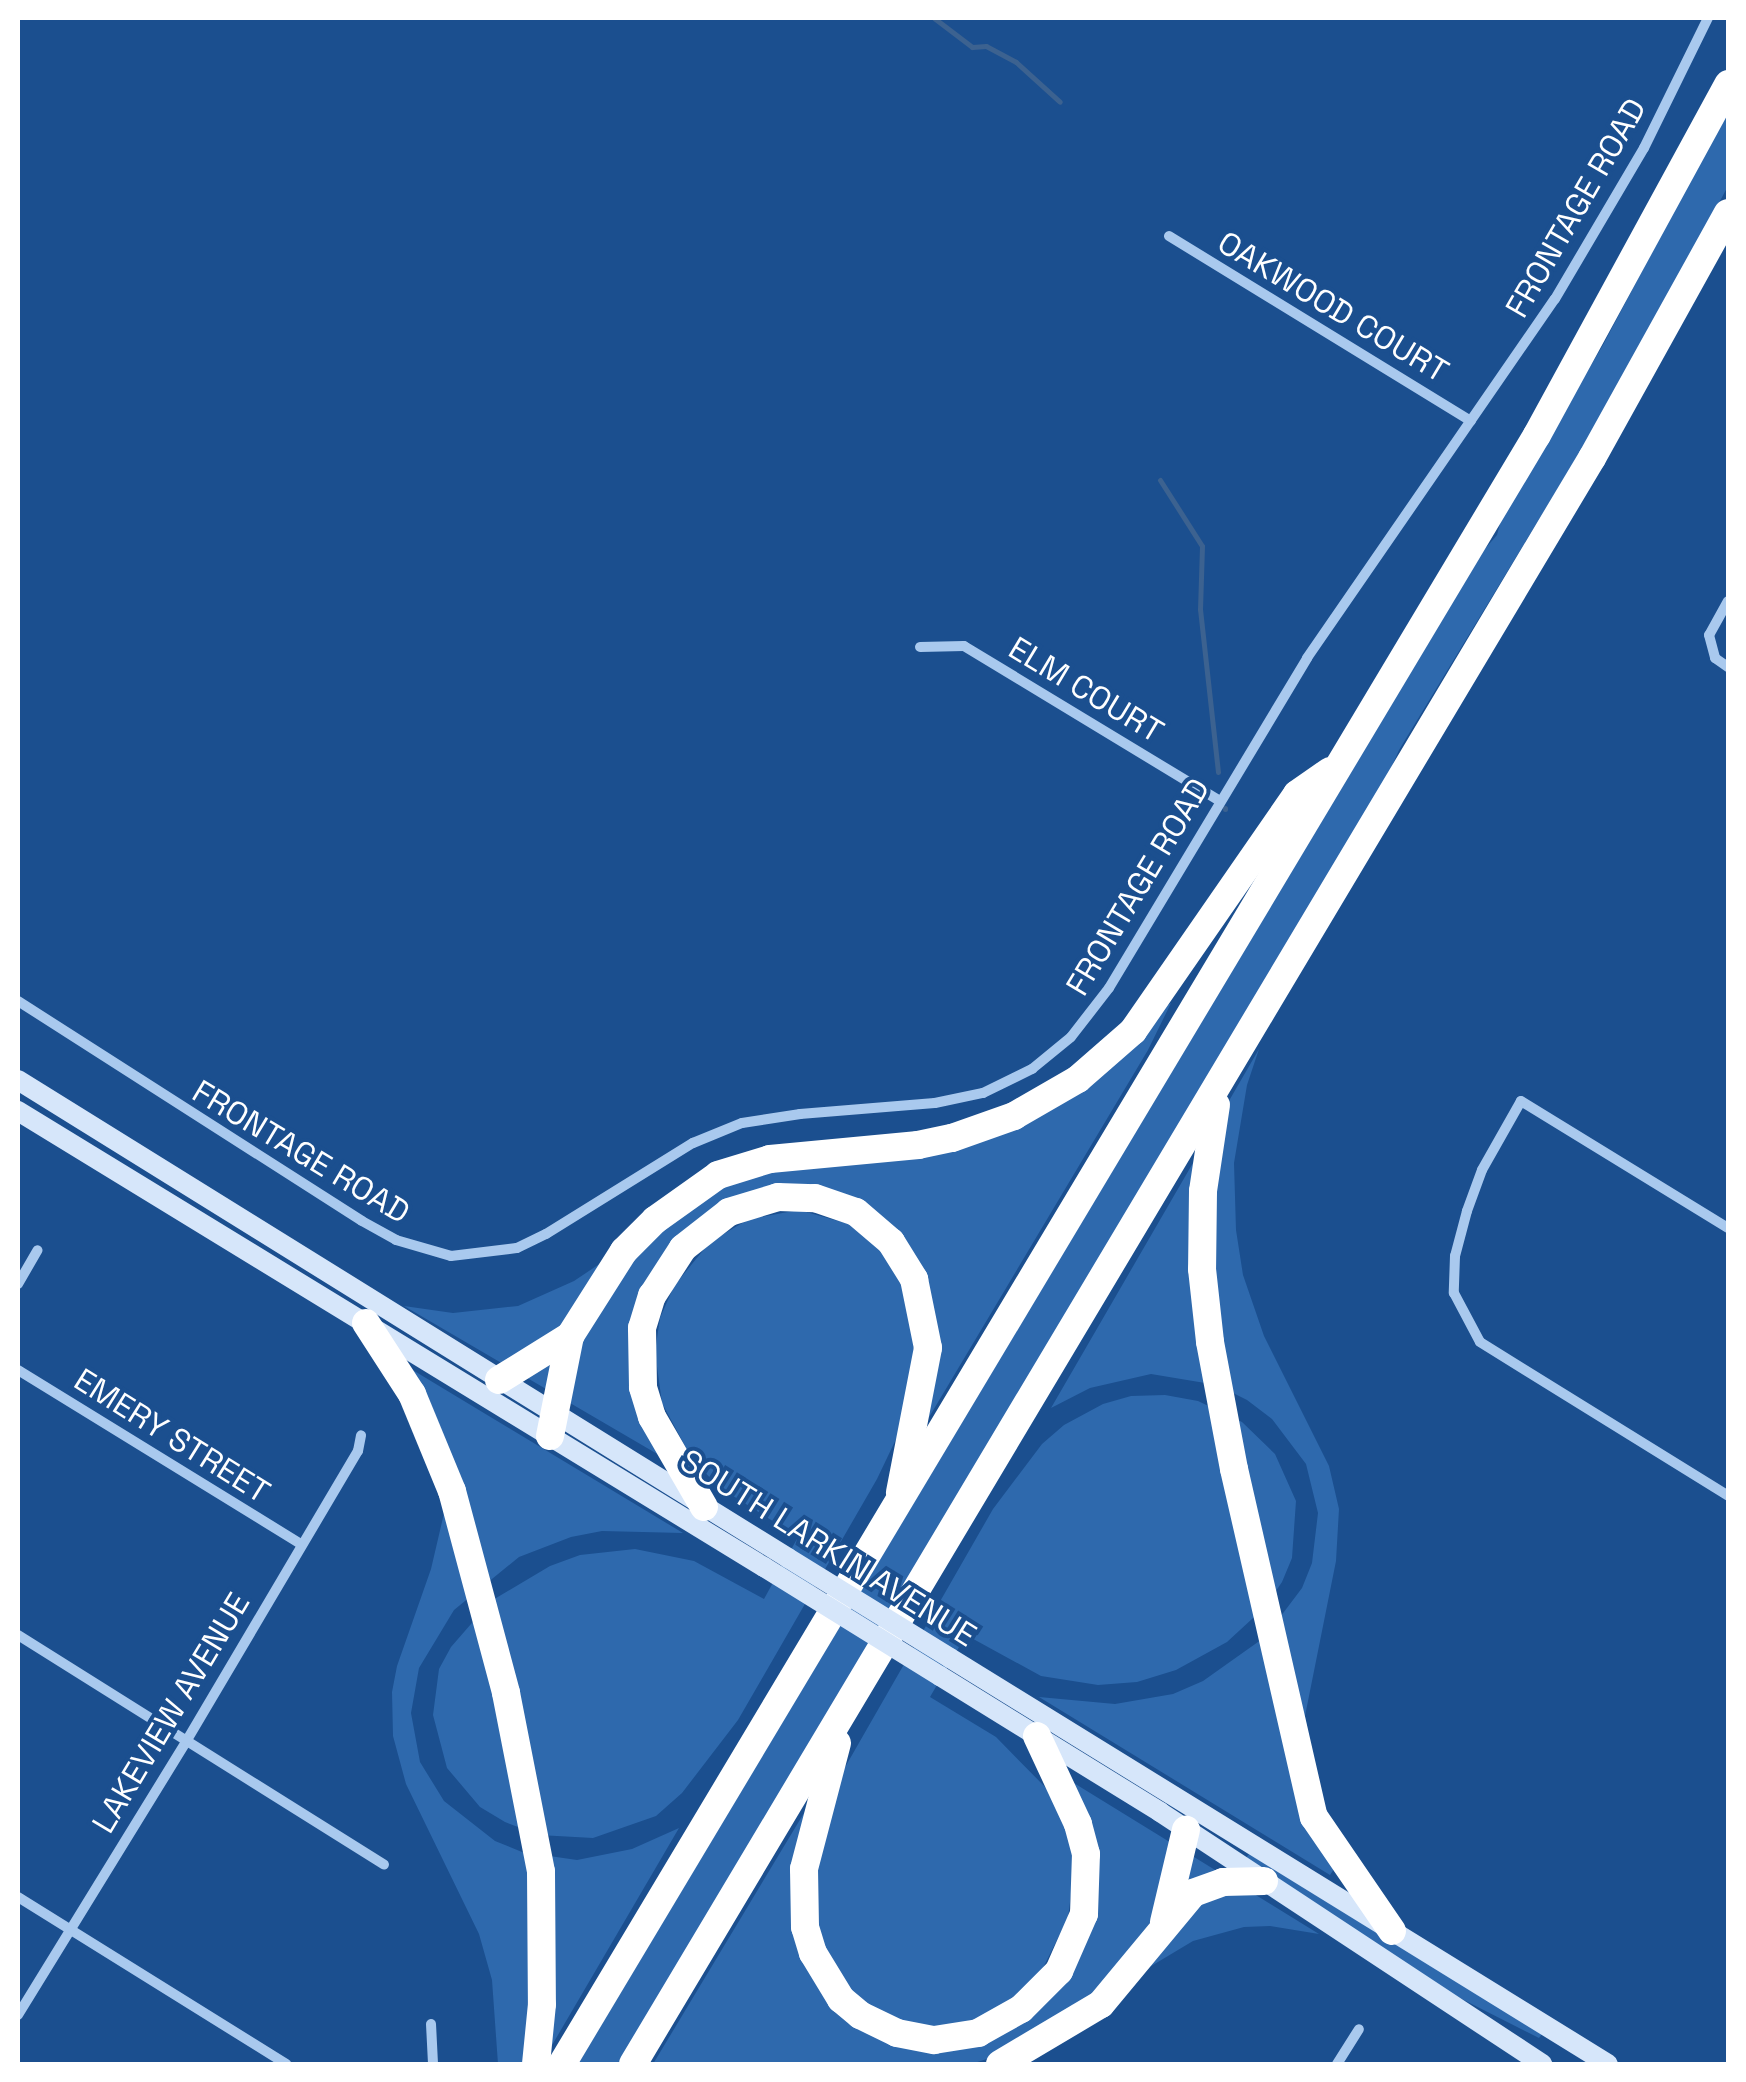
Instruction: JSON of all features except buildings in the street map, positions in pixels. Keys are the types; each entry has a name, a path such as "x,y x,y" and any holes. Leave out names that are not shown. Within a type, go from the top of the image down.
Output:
{"highway":[{"path":"562,2064 1591,342 1728,84"},
{"path":"633,2064 1592,458 1728,213"},
{"path":"552,1425 570,1336 624,1251 655,1220 718,1175 770,1159 918,1146 952,1138 1014,1116 1078,1079 1121,1042 1160,998 1296,794 1340,764"},
{"path":"1232,1060 1212,1117 1202,1190 1206,1308 1225,1426 1314,1817 1392,1931"},
{"path":"704,1507 667,1447 644,1387 642,1328 652,1296 683,1248 716,1220 753,1203 799,1196 838,1204 875,1226 904,1261 920,1298 928,1348 926,1370 903,1458 899,1502"},
{"path":"366,1322 418,1408 452,1491 506,1693 541,1872 542,2004 536,2064"},
{"path":"499,1380 570,1336"},
{"path":"842,1715 804,1869 806,1927 812,1953 841,1999 875,2024 914,2038 956,2038 1000,2022 1040,1993 1074,1942 1084,1914 1086,1854 1078,1824 1037,1736"},
{"path":"1164,1924 1186,1830"},
{"path":"1000,2064 1101,2004 1133,1969 1164,1924 1204,1887 1264,1881"}],"main road":[{"name":"SOUTH LARKIN AVENUE","path":"18,1080 499,1380 552,1425 764,1568 945,1667 1392,1931 1608,2064"},
{"name":"SOUTH LARKIN AVENUE","path":"18,1111 366,1322 704,1507 788,1558 1037,1736 1542,2064"}],"street":[{"name":"FRONTAGE ROAD","path":"18,1001 155,1092 396,1240 451,1256 490,1254 546,1234 679,1151 721,1130 786,1116 960,1098 984,1092 1032,1069 1071,1037 1103,997 1220,800 1352,590 1602,224 1708,18"},
{"name":"OAKWOOD COURT","path":"1169,236 1470,420"},
{"path":"1728,601 1708,635 1710,650 1728,667"},
{"name":"ELM COURT","path":"920,647 964,646 1220,800"},
{"path":"1728,1228 1521,1102 1482,1170 1455,1256 1454,1292 1464,1318 1480,1342 1728,1496"},
{"path":"18,1284 38,1250"},
{"name":"EMERY STREET","path":"18,1370 301,1544"},
{"name":"LAKEVIEW AVENUE","path":"18,2015 358,1451 361,1434"},
{"path":"18,1635 384,1865"},
{"path":"18,1897 286,2064"},
{"path":"431,2024 433,2064"},
{"path":"1338,2064 1358,2029"}],"shaded area":[{"path":"1728,109 1728,186 1629,371 1399,750 1385,782 620,2064 578,2064 1484,550 1497,535 1502,516 1603,345"},
{"path":"1171,1003 1148,1050 922,1429 933,1380 898,1236 776,1188 651,1279 659,1455 404,1306 453,1313 518,1306 574,1281 680,1210 744,1174 954,1147"},
{"path":"1259,1049 1247,1085 1234,1163 1236,1230 1243,1275 1264,1336 1329,1466 1339,1509 1336,1561 1305,1716 1334,1869 1330,1875 1039,1697 1115,1704 1173,1694 1203,1681 1265,1637 1302,1588 1312,1563 1318,1513 1306,1464 1272,1419 1247,1400 1217,1385 1151,1374 1090,1388 1051,1408"},
{"path":"799,1210 849,1224 871,1239 889,1260 902,1285 912,1321 914,1354 898,1435 877,1479 738,1720 682,1793 656,1816 593,1838 539,1835 505,1822 480,1807 447,1768 433,1715 439,1669 451,1647 491,1601 550,1566 580,1555 635,1549 694,1561 764,1599 798,1537 719,1487 692,1459 662,1403 655,1352 660,1318 674,1286 710,1242 749,1219"},
{"path":"411,1369 683,1533 602,1531 571,1537 519,1557 454,1610 419,1668 411,1713 420,1762 444,1801 495,1841 522,1852 577,1860 632,1849 679,1828 541,2064 498,2064 492,1980 479,1934 406,1784 393,1736 392,1692 397,1666 431,1569 445,1509"},
{"path":"1165,1395 1198,1401 1242,1422 1275,1454 1296,1501 1292,1558 1282,1582 1265,1607 1227,1642 1176,1670 1137,1682 1098,1685 1041,1676 966,1635 930,1697 996,1737 1047,1789 1066,1825 1075,1862 1068,1918 1042,1970 1026,1988 985,2017 942,2027 913,2026 874,2011 842,1982 820,1939 813,1878 844,1769 993,1509 1042,1444 1064,1425 1103,1404 1131,1396"},
{"path":"1069,1780 1319,1934 1270,1926 1244,1927 1193,1941 1006,2053 971,2064 653,2064 807,1808 810,1966 937,2049 1076,1958"},
{"path":"1249,1854 1542,2034 1539,2038 1452,1994 1246,1858"}],"waterway":[{"path":"934,18 972,47 986,46 1016,62 1060,102"},
{"path":"1160,480 1202,546 1200,609 1218,772"}]}
